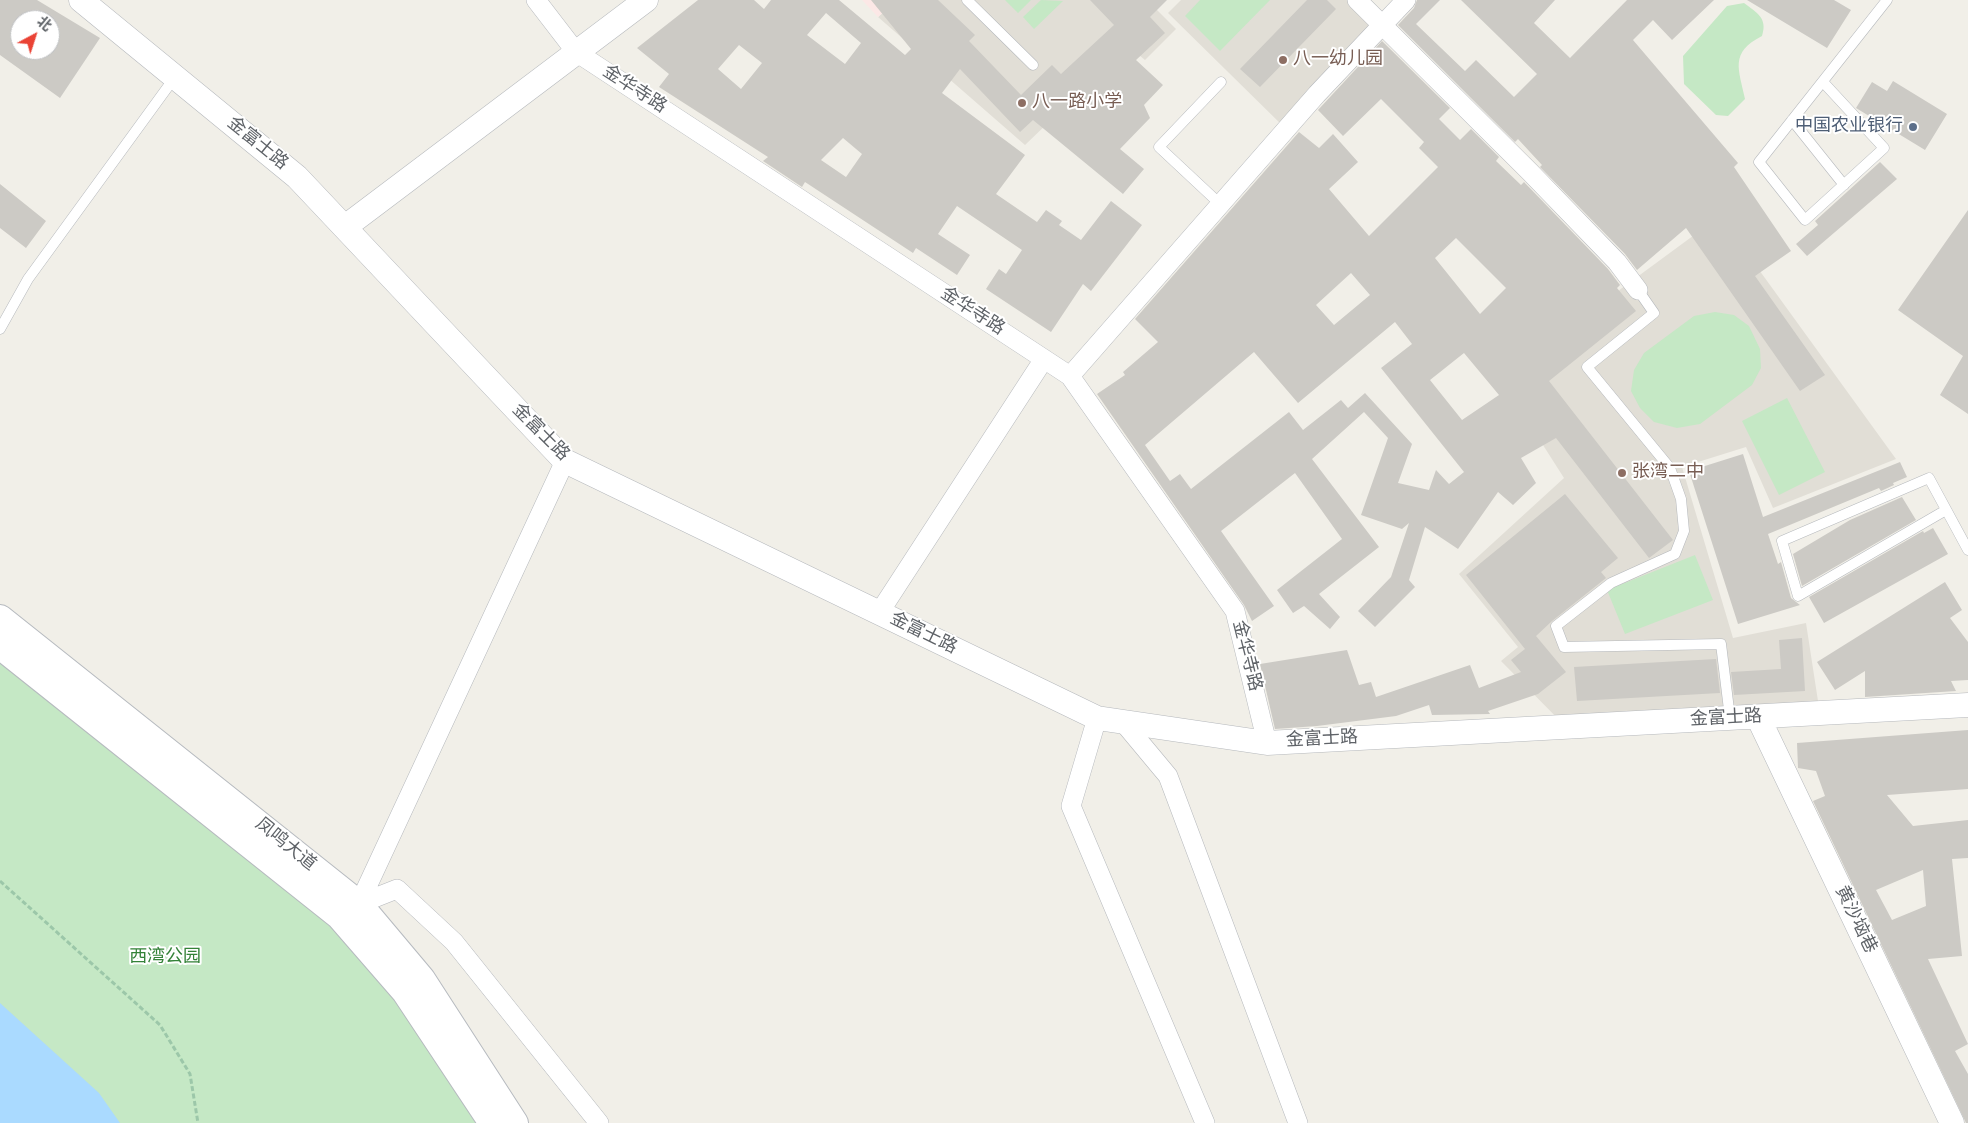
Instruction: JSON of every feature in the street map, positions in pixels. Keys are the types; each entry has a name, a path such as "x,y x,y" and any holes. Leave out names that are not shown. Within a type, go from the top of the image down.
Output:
{"main road":[{"name":"凤鸣大道","path":"0,618 359,904 422,979 515,1123"},
{"name":"凤鸣大道","path":"0,646 339,916 405,992 492,1123"}],"street":[{"name":"金富士路","path":"81,0 297,177 565,461 1097,718 1267,743 1968,705"},
{"name":"金华寺路","path":"536,0 576,52 1070,376 1235,611 1267,743"},
{"path":"344,228 646,0"},
{"path":"1357,0 1537,179 1617,262 1638,290"},
{"path":"1070,376 1317,94 1406,0"},
{"path":"879,613 1044,359"},
{"path":"359,904 565,461"},
{"name":"黄沙垴巷","path":"1758,717 1952,1123"},
{"path":"1097,718 1071,806 1205,1123"},
{"path":"1123,722 1168,776 1298,1123"},
{"path":"359,904 397,889 454,942 599,1123"}],"lane":[{"path":"967,0 1032,65"},
{"path":"1823,82 1884,148 1805,220 1759,162 1887,0"},
{"path":"0,329 28,279 175,77"},
{"path":"1220,204 1159,147 1221,82"},
{"path":"1792,120 1844,185"},
{"path":"1638,290 1654,313 1586,368 1670,468 1681,499 1684,531 1675,554 1610,583 1556,626 1564,647 1721,644 1730,718"},
{"path":"1946,510 1798,596 1782,541 1929,478 1968,550"}],"path":[{"path":"0,881 160,1025 190,1074 198,1123"}],"shaded area":[{"path":"862,0 897,0 878,17"},
{"name":"八一路小学","path":"897,0 1147,0 1176,29 1145,60 1128,46 1025,145 878,17"},
{"name":"八一幼儿园","path":"1181,0 1357,0 1382,25 1286,129 1168,13"},
{"name":"张湾二中","path":"1720,216 1896,459 1773,508 1746,447 1682,467 1733,638 1806,623 1820,714 1566,727 1501,661 1518,647 1459,574 1564,478 1520,409 1527,358"}],"green space":[{"path":"1005,0 1031,0 1018,13"},
{"path":"1041,0 1063,1 1034,29 1023,17"},
{"path":"1200,0 1270,0 1220,51 1185,16"},
{"path":"1744,3 1760,16 1764,25 1762,36 1752,42 1741,55 1739,70 1745,99 1728,116 1716,115 1684,84 1683,56 1727,6"},
{"path":"1715,312 1734,315 1749,326 1760,349 1761,368 1752,385 1700,424 1677,428 1654,422 1640,408 1631,391 1634,370 1644,353 1694,316"},
{"path":"1787,398 1825,472 1779,495 1742,421"},
{"path":"1695,555 1713,600 1625,634 1607,590"},
{"name":"西湾公园","path":"0,618 359,904 515,1123 0,1123"}],"water":[{"path":"0,1003 99,1093 120,1123 0,1123"}],"building":[{"path":"0,0 37,0 54,10 10,10 10,60 60,60 60,14 100,38 60,98 0,55"},
{"path":"698,0 754,0 764,9 771,0 839,0 905,55 911,49 871,0 938,0 975,35 969,41 1021,95 1052,65 1061,74 1114,25 1090,0 1167,0 1150,17 1165,33 1136,60 1163,85 1144,105 1150,118 1120,149 1144,169 1123,194 1033,120 1020,132 960,69 942,93 1025,155 996,194 1037,222 1046,210 1062,221 1059,225 1081,240 1111,201 1142,225 1091,291 1083,284 1051,332 986,289 999,269 1006,274 1022,250 957,206 938,234 970,255 957,275 916,248 913,253 805,182 802,187 763,161 768,157 659,87 669,74 637,48","holes":["826,13 861,43 845,64 807,35","739,45 762,63 741,89 718,69","843,138 862,154 846,177 821,160"]},
{"path":"1307,0 1327,0 1336,9 1260,87 1240,69"},
{"path":"1417,0 1440,0 1416,24 1465,71 1476,60 1514,97 1537,74 1461,0 1555,0 1534,23 1570,58 1627,0 1714,0 1672,40 1653,20 1633,40 1738,163 1734,167 1791,251 1755,276 1825,375 1800,391 1686,228 1637,270 1625,254 1540,167 1542,165 1518,139 1515,142 1398,25 1414,8"},
{"path":"1747,0 1834,0 1851,10 1827,48"},
{"path":"1382,41 1450,108 1439,119 1460,140 1471,129 1499,157 1496,161 1521,185 1524,182 1608,269 1620,285 1617,288 1636,311 1549,381 1673,540 1649,558 1556,438 1521,458 1536,483 1513,505 1498,492 1458,549 1425,527 1409,580 1415,587 1375,627 1358,611 1391,577 1409,523 1402,529 1361,515 1388,438 1364,412 1312,459 1379,547 1319,594 1340,617 1330,629 1304,606 1293,613 1277,590 1342,539 1295,473 1221,531 1274,606 1252,621 1244,605 1097,394 1125,375 1123,372 1158,342 1135,319 1299,132 1319,148 1333,134 1358,162 1329,189 1369,236 1438,167 1419,148 1424,142 1381,99 1343,136 1318,110","holes":["1456,238 1506,288 1480,314 1435,258","1351,273 1370,295 1334,325 1316,305","1395,322 1412,344 1381,368 1464,472 1449,484 1436,470 1429,490 1398,483 1412,444 1365,393 1348,408 1341,400 1303,430 1289,412 1191,489 1180,474 1170,481 1145,445 1254,352 1298,403","1464,353 1499,395 1462,420 1430,380"]},
{"name":"中国农业银行","path":"1893,81 1947,114 1925,150 1856,108 1872,82 1887,91"},
{"path":"1880,162 1897,179 1807,256 1796,244 1818,225 1815,221"},
{"path":"0,184 46,221 26,248 0,228"},
{"path":"1968,210 1968,414 1940,395 1963,356 1898,310"},
{"path":"1743,454 1763,517 1900,462 1907,477 1881,491 1879,488 1768,534 1778,564 1781,562 1791,598 1800,605 1738,624 1689,471"},
{"path":"1565,494 1618,558 1601,572 1606,578 1536,636 1566,672 1538,694 1488,711 1490,714 1432,715 1429,705 1396,716 1317,726 1275,729 1260,664 1347,650 1359,685 1371,682 1376,697 1470,665 1479,688 1521,672 1511,660 1525,649 1466,575"},
{"path":"1902,497 1916,520 1802,586 1793,554 1850,520"},
{"path":"1933,528 1948,554 1824,623 1809,597 1923,531 1924,533"},
{"path":"1945,582 1962,610 1950,618 1968,642 1968,680 1951,681 1956,691 1865,697 1865,671 1835,690 1817,662"},
{"path":"1802,638 1805,691 1734,695 1731,672 1781,669 1779,640"},
{"path":"1716,659 1720,693 1577,701 1574,667"},
{"path":"1968,730 1968,789 1887,795 1913,826 1968,820 1968,858 1952,859 1962,956 1928,959 1968,1044 1955,1051 1968,1074 1968,1123 1966,1123 1813,801 1825,796 1816,771 1798,768 1797,743","holes":["1923,870 1926,906 1892,920 1876,890"]}],"place":[{"name":"八一幼儿园","path":"1283,60"},
{"name":"八一路小学","path":"1022,103"},
{"name":"中国农业银行","path":"1913,127"},
{"name":"张湾二中","path":"1622,473"}]}
